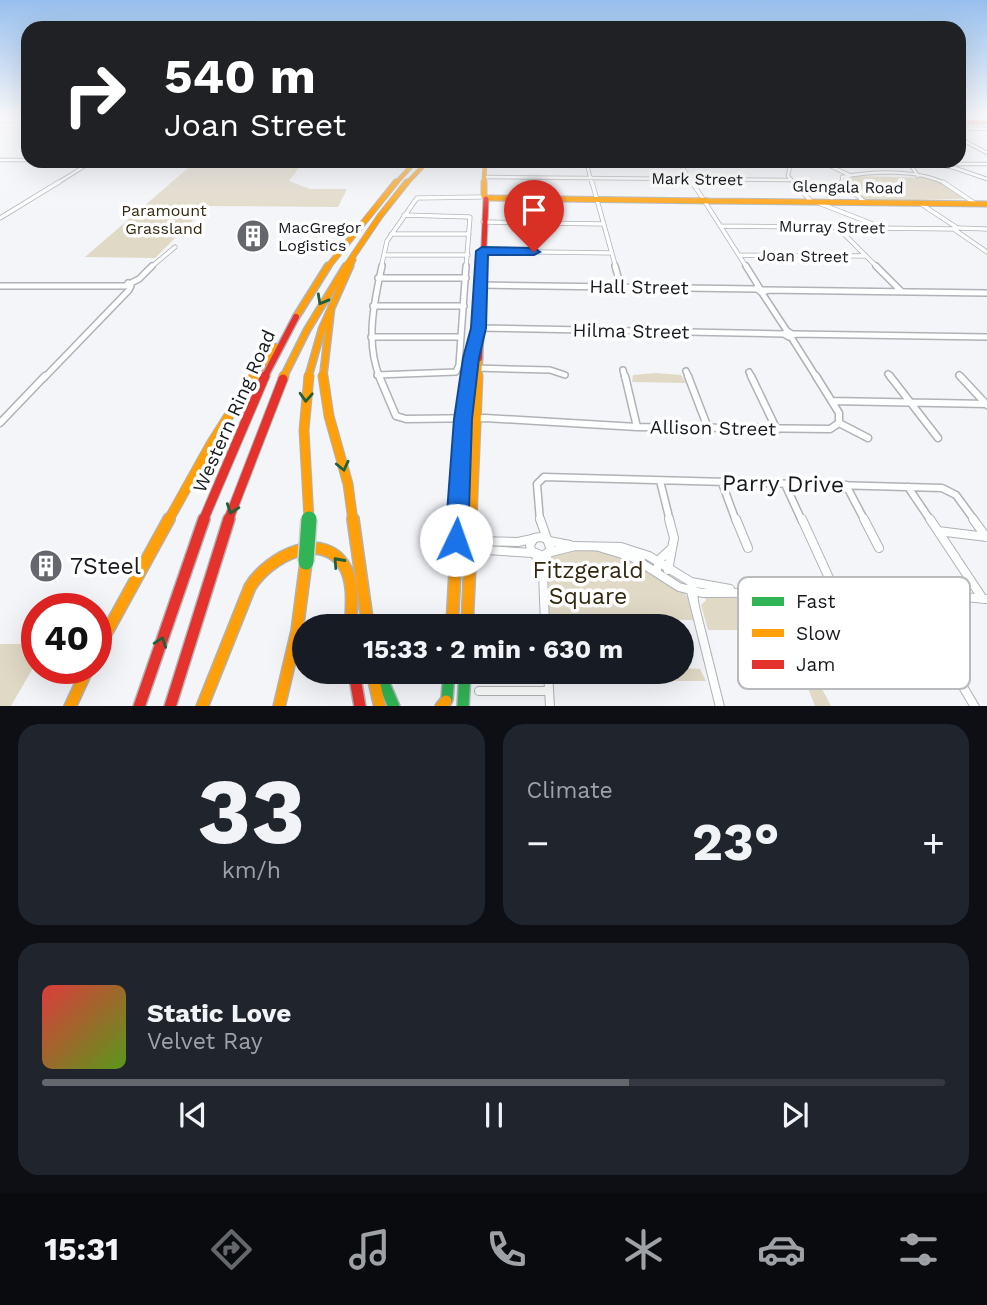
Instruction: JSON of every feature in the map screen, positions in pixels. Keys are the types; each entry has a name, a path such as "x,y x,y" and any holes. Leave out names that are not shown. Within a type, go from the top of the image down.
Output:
{"main road":[{"name":"Western Ring Road","path":"139,706 210,506 256,396 286,336 316,279 372,206 409,168"},
{"name":"Western Ring Road","path":"170,706 225,530 263,425 316,311 342,267 385,206 421,168"},
{"path":"467,614 480,418 475,373 485,168"},
{"name":"Glengala Road","path":"482,199 987,204"},
{"path":"279,706 297,631 306,562 309,519 306,386 315,349 360,244"},
{"path":"331,309 323,380 351,502 366,614"},
{"path":"112,622 209,447 263,362 286,336"},
{"path":"453,614 463,419 475,373"},
{"path":"456,544 470,545"},
{"path":"202,706 252,583 264,567 279,557 295,550 315,548 330,553 339,560 346,572 350,614"},
{"path":"70,706 80,684"},
{"path":"356,684 360,706"},
{"path":"375,684 380,706"},
{"path":"382,684 394,706"},
{"path":"444,705 447,684"},
{"path":"463,706 464,684"}],"street":[{"path":"0,160 21,160"},
{"path":"966,164 987,164"},
{"path":"0,218 74,168"},
{"path":"588,168 621,287"},
{"path":"684,168 832,401 839,413 839,424 868,438"},
{"path":"790,168 787,172 790,180 814,202 879,228"},
{"path":"832,168 849,175 918,176 940,181 976,204"},
{"path":"913,168 918,176"},
{"path":"953,168 987,179"},
{"path":"842,174 842,182 866,203"},
{"name":"Mark Street","path":"484,177 790,180"},
{"path":"404,215 468,216 471,219 456,372 377,375 371,337 373,306 391,234 404,215 422,197 482,199"},
{"path":"923,205 987,252"},
{"path":"483,222 604,224"},
{"name":"Murray Street","path":"720,226 987,229"},
{"path":"837,227 902,292"},
{"path":"391,234 469,234"},
{"path":"0,424 127,286 175,247"},
{"path":"482,251 612,253"},
{"path":"384,254 468,255"},
{"name":"Joan Street","path":"739,255 866,256"},
{"path":"378,278 466,278"},
{"name":"Hall Street","path":"480,285 987,293"},
{"path":"0,286 127,286"},
{"path":"373,306 464,306"},
{"name":"Hilma Street","path":"478,328 987,337"},
{"path":"371,337 461,337"},
{"path":"475,373 490,369 550,370 565,375"},
{"path":"623,370 637,427"},
{"path":"686,371 708,428"},
{"path":"749,372 777,430"},
{"path":"888,374 938,438"},
{"name":"Allison Street","path":"377,375 396,416 406,419 480,418 637,427 822,431 839,424"},
{"path":"959,375 987,404"},
{"path":"832,401 987,404"},
{"name":"Parry Drive","path":"540,522 540,481 556,478 942,488 951,491 986,537"},
{"path":"660,481 674,538 668,570"},
{"path":"722,483 748,548"},
{"path":"785,484 828,577"},
{"path":"846,485 879,548"},
{"path":"908,487 970,577"},
{"path":"540,522 530,548 543,572"},
{"path":"540,522 548,540 549,553 543,572 545,614"},
{"path":"938,531 986,537"},
{"path":"470,545 518,542 541,537 575,546 599,547 668,570 692,588 695,610 720,706"},
{"path":"470,545 534,554 575,546"},
{"path":"657,568 671,549"},
{"path":"657,568 671,583 692,588 738,591"},
{"path":"970,577 985,599"},
{"path":"549,684 550,706"},
{"path":"965,689 975,706"},
{"path":"478,691 549,691"}],"green space":[{"name":"Paramount Grassland","path":"188,168 299,168 289,181 310,189 347,189 338,207 207,206 155,258 85,257"},
{"path":"852,176 937,180 964,199 866,201 842,180"},
{"path":"633,375 681,375 686,383 632,382"},
{"name":"Fitzgerald Square","path":"567,549 600,550 620,554 684,592 692,614 549,614 547,576 552,554"},
{"path":"728,595 738,598 738,630 708,630 701,605 706,600 705,596"},
{"path":"0,644 21,644 21,684 24,684 11,706 0,706"},
{"path":"694,669 700,669 706,681 694,681"},
{"path":"808,689 822,689 831,706 815,706"}],"traffic: fast":[{"path":"306,562 309,519"},
{"path":"384,684 394,706"},
{"path":"447,699 448,684"},
{"path":"463,706 464,684"}],"traffic: slow":[{"path":"296,317 351,235 410,168"},
{"path":"283,379 316,314 363,240 398,193 421,168"},
{"path":"484,196 485,168"},
{"path":"488,198 708,201 700,200"},
{"path":"708,201 987,204"},
{"path":"309,519 304,430 307,382 322,329 353,260"},
{"path":"331,309 323,380 329,416 348,484 366,614"},
{"path":"453,614 463,419 476,339"},
{"path":"112,623 211,444 241,394 276,347"},
{"path":"468,614 479,358"},
{"path":"202,706 245,597 260,572 271,563 297,550 311,548 324,550 336,557 345,568 350,581 351,614"},
{"path":"279,706 297,631 306,562"},
{"path":"70,706 81,684"},
{"path":"375,684 380,706"},
{"path":"442,706 446,701"}],"traffic: jam":[{"path":"479,358 486,199"},
{"path":"139,706 227,459 248,410 296,317"},
{"path":"170,706 232,509 283,379"},
{"path":"356,684 360,706"}],"place":[{"name":"MacGregor Logistics","path":"253,236"},
{"name":"7Steel","path":"46,566"}],"route":[{"path":"456,540 463,419 478,328 482,251 534,252"}]}
